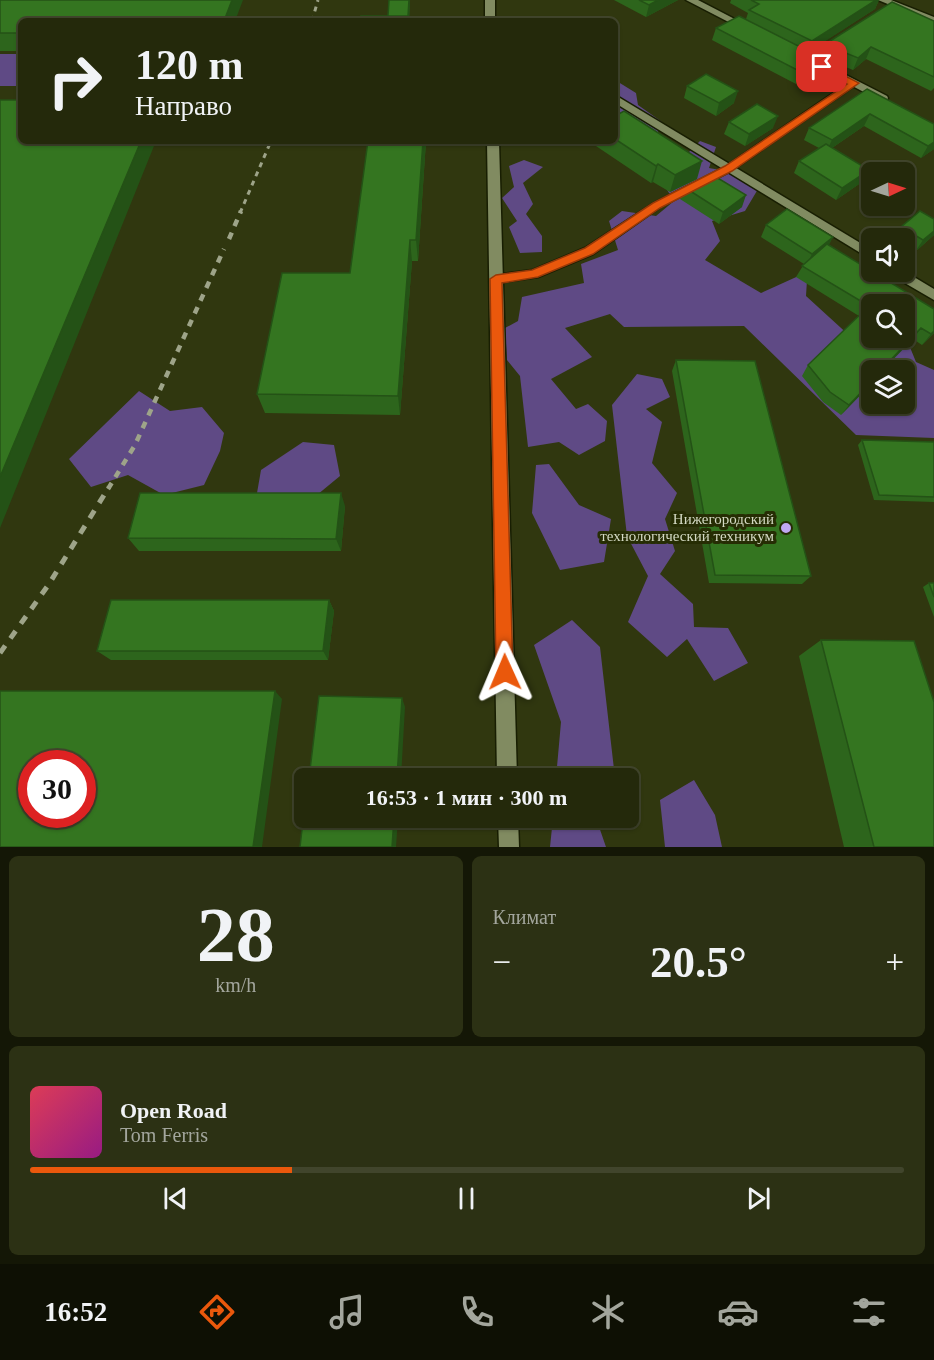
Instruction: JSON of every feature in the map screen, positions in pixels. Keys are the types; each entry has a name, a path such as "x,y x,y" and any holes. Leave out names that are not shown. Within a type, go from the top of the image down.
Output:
{"street":[{"path":"490,0 490,18"},
{"path":"691,0 754,32"},
{"path":"883,5 893,4 934,20"},
{"path":"786,48 812,55 854,83 894,104"},
{"path":"618,101 861,249"},
{"path":"493,144 507,768"},
{"path":"913,282 934,295"},
{"path":"508,828 508,847"}],"lane":[{"path":"496,279 534,274 589,251 657,205 728,169 854,83"}],"shaded area":[{"path":"0,54 18,54 18,86 0,86"},
{"path":"618,82 636,93 638,105 662,122 657,134 643,133 618,112"},
{"path":"700,141 716,147 709,168 748,175 761,184 745,211 712,221 720,241 705,260 761,293 825,264 807,280 806,296 852,338 861,338 861,348 910,348 916,362 934,370 934,438 856,435 744,326 624,327 610,314 565,328 592,357 551,379 576,409 588,404 607,421 605,441 579,455 559,442 528,447 520,376 507,360 505,328 518,321 522,297 584,283 581,264 618,250 609,221 622,211 656,216 674,201 661,180"},
{"path":"524,160 543,167 523,183 533,204 526,214 542,236 542,252 520,253 509,227 517,221 502,198 514,187 509,166"},
{"path":"637,374 662,379 670,397 646,409 662,422 652,463 677,493 665,519 675,551 660,574 693,604 694,627 728,628 748,663 714,681 687,639 667,657 628,622 648,576 627,536 612,405"},
{"path":"139,391 170,411 202,407 224,433 220,451 204,485 164,495 128,475 91,487 69,459"},
{"path":"303,442 334,445 340,476 306,504 257,493 261,470"},
{"path":"549,464 579,505 611,519 604,562 560,570 532,513 536,465"},
{"path":"572,620 600,647 614,768 557,768 561,722 534,645"},
{"path":"694,780 715,815 722,847 665,847 660,800"},
{"path":"552,828 599,828 606,847 550,847"}],"building":[{"path":"0,0 232,0 225,18 18,18 18,33 0,33"},
{"path":"389,0 409,0 408,16 388,16"},
{"path":"639,0 658,0 649,5"},
{"path":"751,0 876,0 812,41 749,10 759,4"},
{"path":"892,2 934,21 934,77 871,47 858,58 822,46"},
{"path":"361,16 400,16 400,18 361,18"},
{"path":"739,16 822,58 801,72 716,28"},
{"path":"706,74 738,91 719,103 687,86"},
{"path":"867,89 934,124 934,142 928,146 870,114 832,140 809,128"},
{"path":"0,100 18,100 18,144 140,144 0,477"},
{"path":"757,104 778,116 749,134 729,122"},
{"path":"624,111 702,161 675,175 658,164 656,166 618,141 618,114"},
{"path":"368,144 423,144 416,240 410,240 398,396 257,394 282,273 350,273"},
{"path":"826,144 861,165 861,175 842,188 799,161"},
{"path":"711,174 746,195 723,212 684,187"},
{"path":"787,209 833,237 812,254 766,225"},
{"path":"920,211 934,219 934,231 923,240 915,235 915,228 901,227"},
{"path":"827,244 861,265 861,282 890,282 909,294 861,294 861,301 802,266"},
{"path":"915,297 934,309 934,331 931,334 921,328 915,334"},
{"path":"861,314 861,348 902,348 891,360 861,360 861,392 849,405 830,392 808,365"},
{"path":"676,360 755,361 811,576 715,575"},
{"path":"862,440 934,442 934,497 879,495"},
{"path":"140,493 341,493 336,539 128,538"},
{"path":"929,583 934,583 934,597"},
{"path":"111,600 329,600 323,651 97,651"},
{"path":"821,640 914,641 934,702 934,847 874,847"},
{"path":"0,691 275,691 253,847 0,847"},
{"path":"319,696 402,698 398,768 310,768"},
{"path":"302,828 393,828 392,847 300,847"}],"railway":[{"path":"313,18 318,0"},
{"path":"240,213 270,144"},
{"path":"229,239 241,211"},
{"path":"108,489 135,445 224,249"},
{"path":"0,653 49,584 109,487"}],"place":[{"name":"Нижегородский технологический техникум","path":"786,528"}],"route":[{"path":"505,672 496,279 534,274 589,251 657,205 728,169 854,83 822,67"}]}
